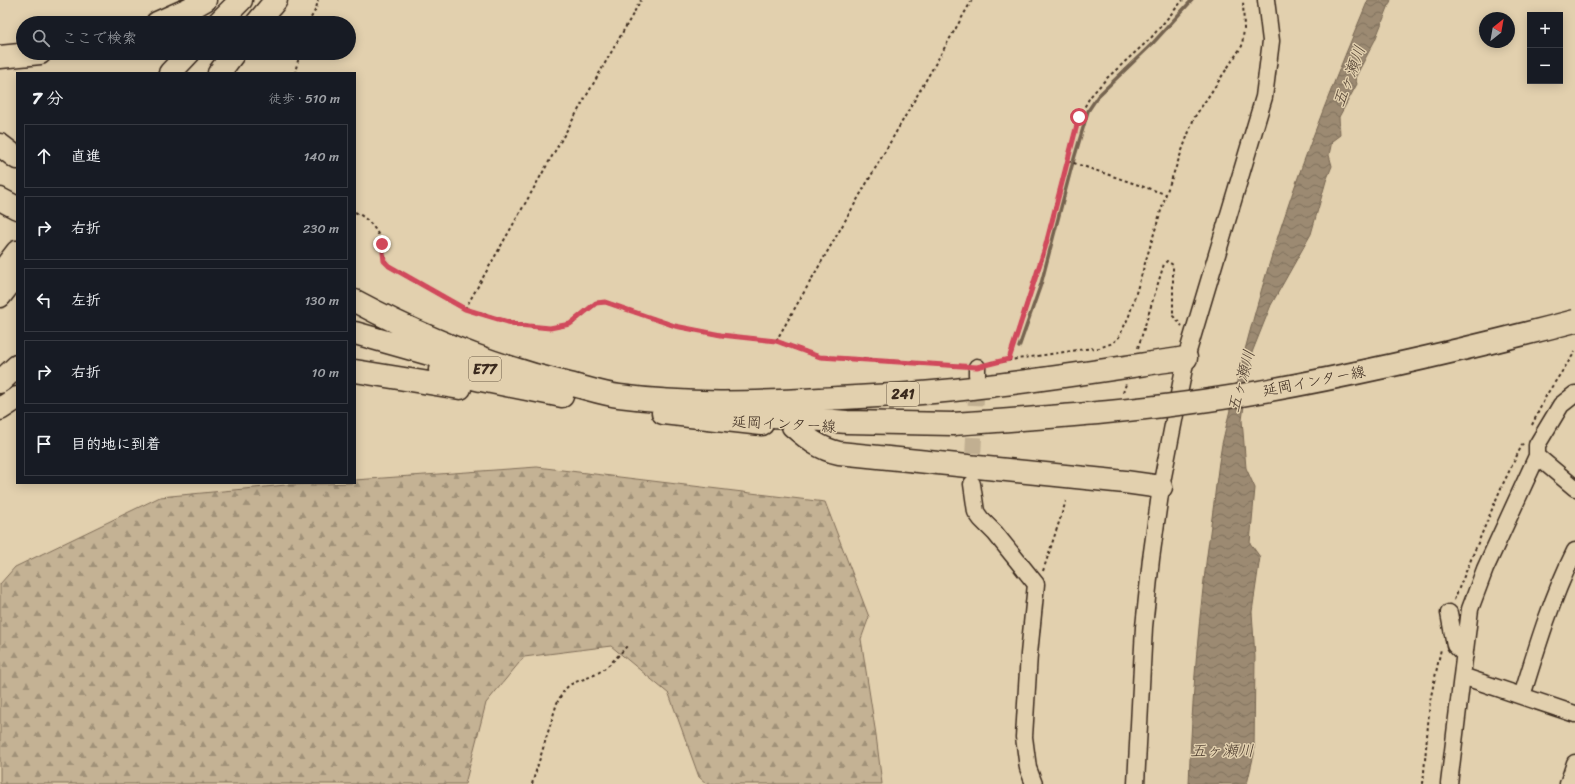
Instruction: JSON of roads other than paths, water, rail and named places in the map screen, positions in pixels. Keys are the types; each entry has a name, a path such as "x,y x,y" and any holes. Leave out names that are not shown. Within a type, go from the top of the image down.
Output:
{"highway":[{"path":"173,16 205,0"},
{"path":"225,16 241,0"},
{"path":"232,16 246,0"},
{"path":"263,16 277,0"},
{"path":"267,16 277,0"},
{"path":"0,57 16,55"},
{"path":"177,67 188,60"},
{"path":"220,72 229,60"},
{"path":"234,72 240,60"},
{"path":"0,145 16,157"},
{"path":"0,188 16,196"},
{"path":"0,199 16,207"},
{"path":"0,208 16,215"},
{"path":"0,257 16,238"},
{"path":"0,274 16,253"},
{"path":"0,296 16,275"},
{"path":"356,302 424,336 489,362 617,401"},
{"name":"延岡インター線","path":"617,401 679,416 793,426 846,427 953,424 1049,417 1154,408 1258,392 1363,372 1575,321"},
{"name":"E77","path":"356,333 439,358 617,401"},
{"name":"E77","path":"356,345 481,380 617,401"},
{"name":"241","path":"617,401 747,403 883,396 1000,385 1186,358"},
{"path":"0,382 16,367"},
{"path":"356,370 530,398 617,401"},
{"path":"0,409 16,399"},
{"name":"延岡インター線","path":"617,401 794,419 953,424"},
{"path":"793,426 818,446 829,451 839,453 1161,487"}],"street":[{"path":"1136,784 1144,627 1151,559 1161,487 1186,358 1264,97 1271,41 1266,0"},
{"path":"1449,784 1470,609 1485,569 1537,456 1537,445 1561,404 1575,394"},
{"path":"1537,456 1575,488"},
{"path":"972,484 976,512 1036,584 1029,654 1024,737 1028,768 1034,784"},
{"path":"1522,696 1536,650 1564,574 1575,551"},
{"path":"1449,613 1455,645 1465,655"},
{"path":"1462,676 1575,714"},
{"path":"1568,784 1575,763"}],"water":[{"name":"五ヶ瀬川","path":"1368,0 1391,0 1375,40 1355,78 1357,84 1339,117 1340,135 1332,141 1329,155 1332,166 1326,181 1311,234 1271,305 1251,355 1242,420 1246,468 1255,488 1250,543 1260,557 1252,612 1255,657 1254,754 1247,784 1189,784 1194,686 1200,621 1222,444 1249,333 1282,224 1323,111"}],"waterway":[{"path":"1019,347 1041,284 1088,111 1098,96 1153,43 1192,0"}],"tunnel":[{"path":"972,477 977,378"}]}
